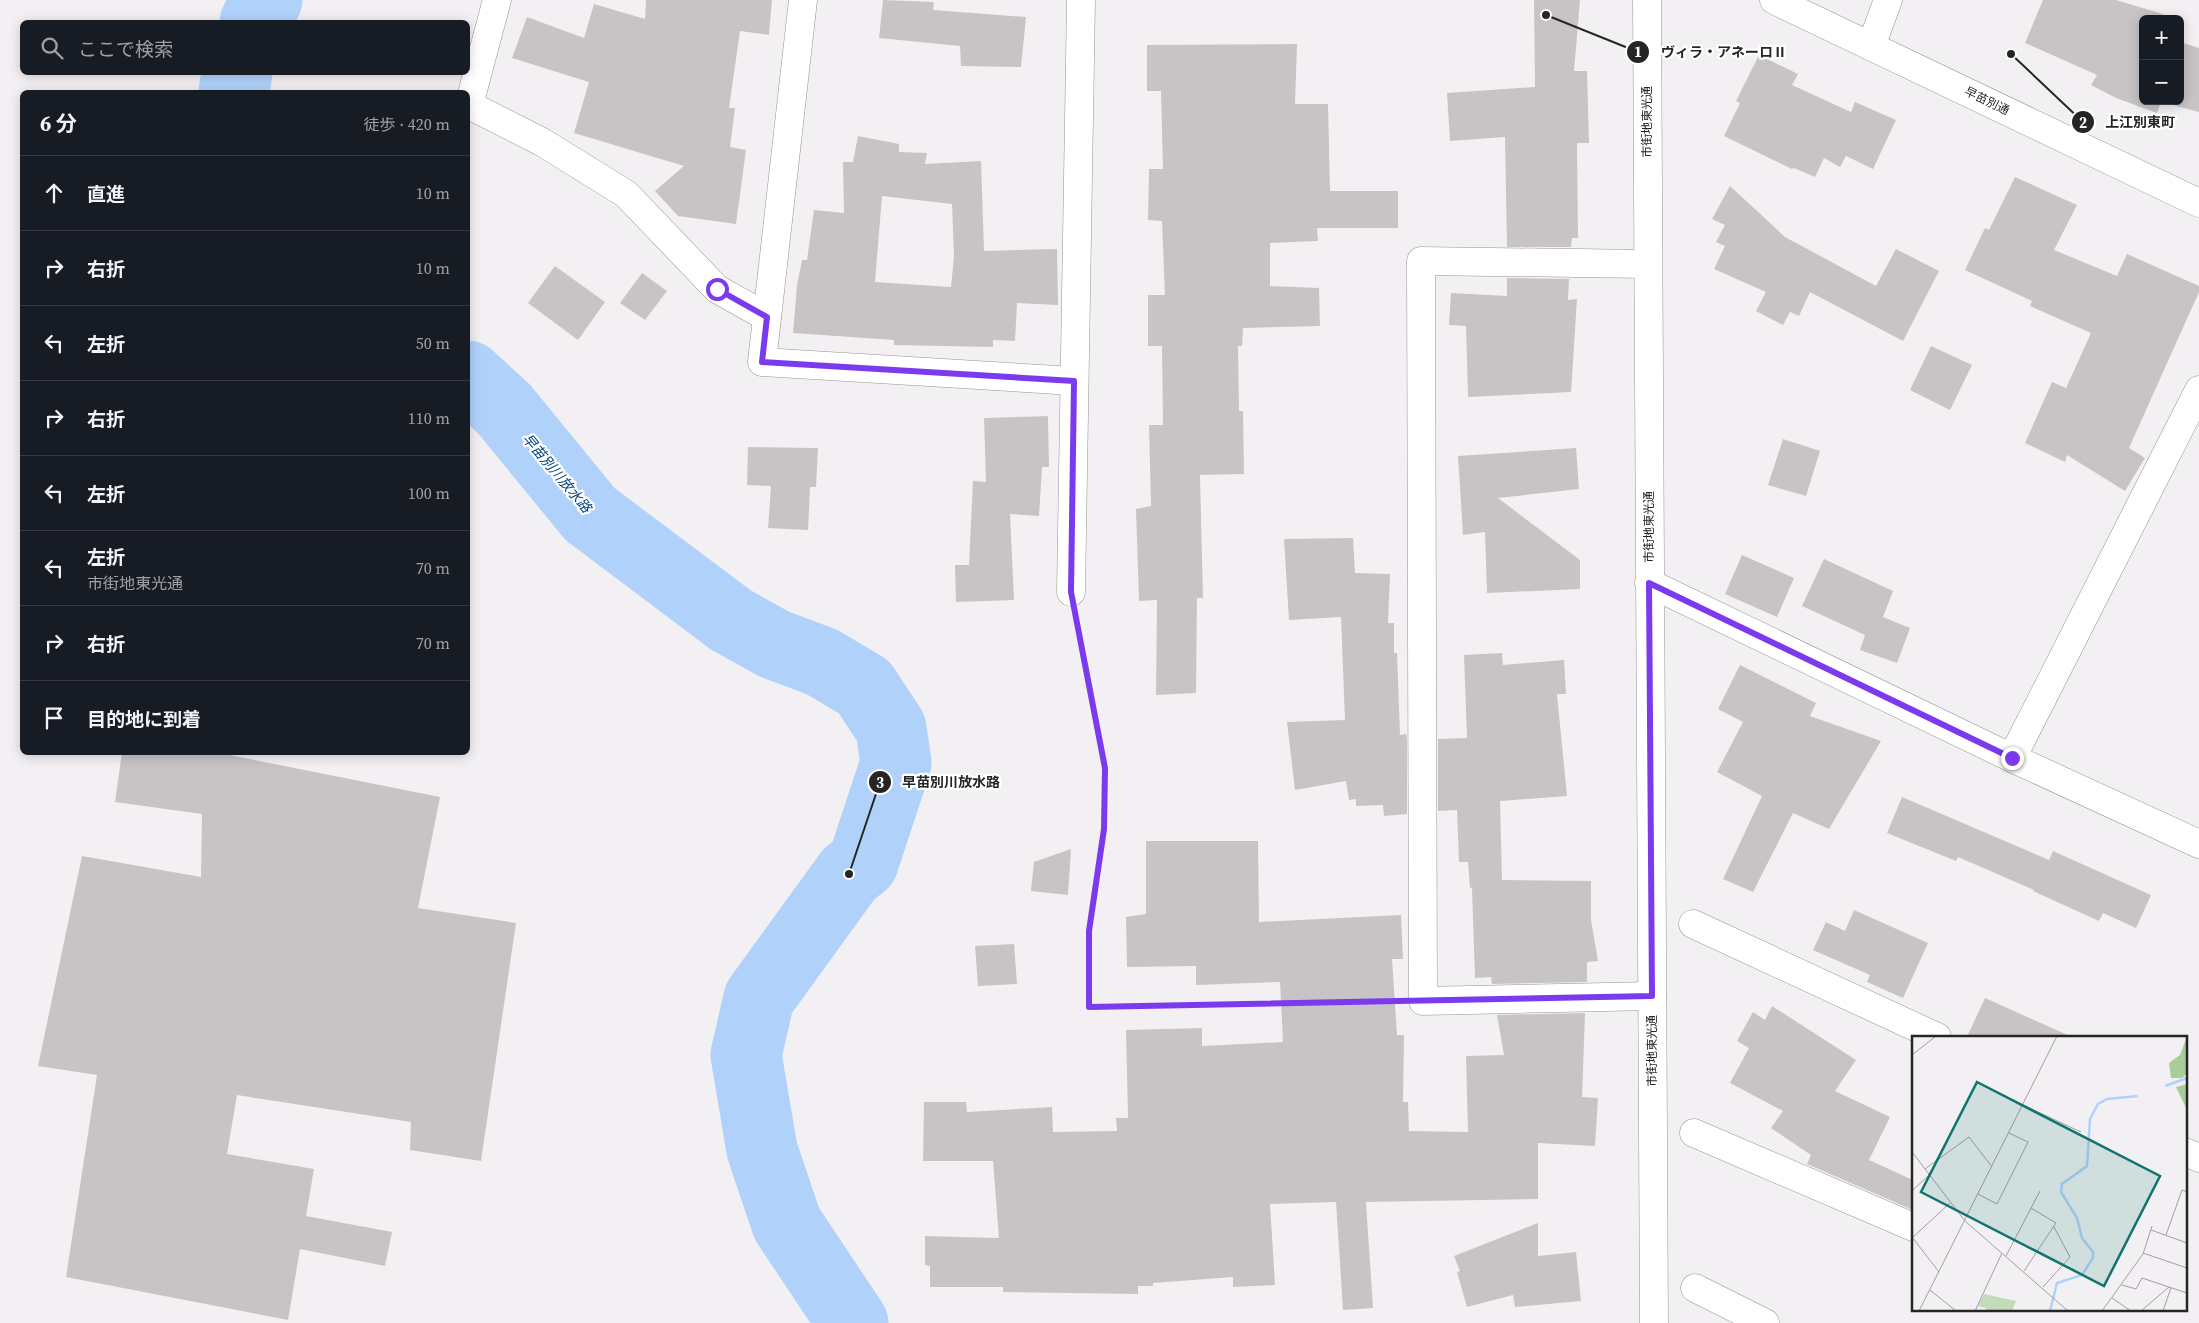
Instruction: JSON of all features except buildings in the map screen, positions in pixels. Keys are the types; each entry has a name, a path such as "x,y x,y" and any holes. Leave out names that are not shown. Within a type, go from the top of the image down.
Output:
{"street":[{"path":"470,101 497,0"},
{"path":"804,0 762,362 1074,381"},
{"path":"1071,592 1081,0"},
{"name":"市街地東光通","path":"1647,0 1654,1323"},
{"name":"早苗別通","path":"1774,0 2199,202"},
{"path":"1871,46 1888,0"},
{"path":"470,106 542,142 626,194 717,289 767,317"},
{"path":"1647,264 1421,261 1423,1001 1652,996"},
{"path":"2012,758 2199,390"},
{"path":"1649,583 2012,758 2199,844"},
{"path":"1693,924 1934,1036"},
{"path":"1694,1133 1912,1227"},
{"path":"2186,1152 2199,1158"},
{"path":"1695,1288 1765,1323"}],"path":[{"path":"1071,592 1105,768 1104,829 1089,931 1089,1007 1423,1001"}],"waterway":[{"name":"早苗別川放水路","path":"256,20 267,0"},
{"name":"早苗別川放水路","path":"234,90 237,75"},
{"name":"早苗別川放水路","path":"470,378 504,409 590,514 731,620 774,644 822,662 864,687 891,728 896,763 863,863 849,874 759,998 746,1055 762,1150 787,1224 853,1323"}],"place":[{"name":"ヴィラ・アネーロⅡ","path":"1546,15"},
{"name":"上江別東町","path":"2011,54"},
{"name":"早苗別川放水路","path":"849,874"}],"route":[{"path":"717,289 767,317 762,362 1074,381 1071,592 1105,768 1104,829 1089,931 1089,1007 1652,996 1649,583 2012,758"}]}
